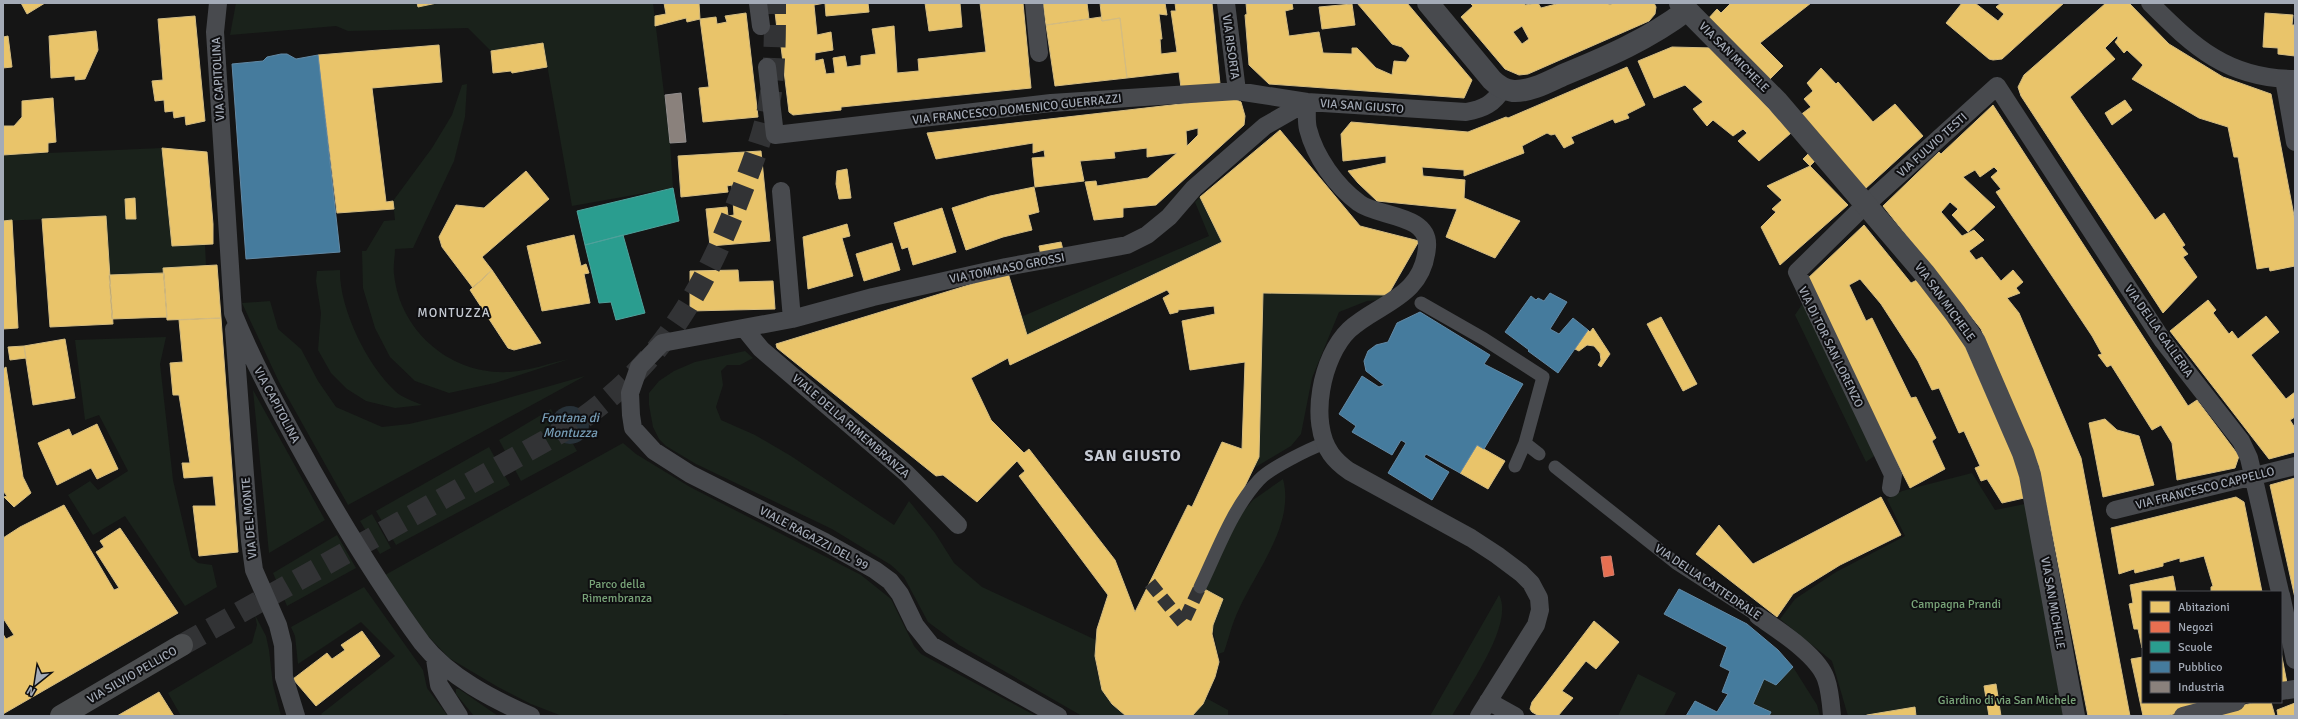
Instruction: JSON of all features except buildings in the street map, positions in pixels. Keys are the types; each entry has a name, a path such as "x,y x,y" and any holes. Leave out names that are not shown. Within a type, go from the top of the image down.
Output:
{"main road":[{"name":"VIA SILVIO PELLICO","path":"61,716 182,646"}],"street":[{"name":"VIA CAPITOLINA","path":"218,3 216,10 215,32 233,313 277,407 341,521 405,620 435,659 483,692 531,716"},
{"path":"758,3 761,26"},
{"path":"1034,3 1039,53"},
{"name":"VIA RISORTA","path":"1226,3 1237,91"},
{"path":"1428,3 1492,80 1503,88 1513,91 1529,89 1641,41 1688,5"},
{"path":"2150,3 2186,38 2209,56 2230,66 2257,75 2289,79 2295,142"},
{"name":"VIA SAN MICHELE","path":"1688,5 1777,101 1926,274 1975,342 2023,454 2030,475 2074,716"},
{"name":"VIA FRANCESCO DOMENICO GUERRAZZI","path":"767,67 775,135 1051,103 1237,91 1307,102"},
{"name":"VIA FULVIO TESTI","path":"1866,204 1997,86"},
{"name":"VIA DELLA GALLERIA","path":"1997,86 2163,341 2241,441 2249,458 2254,476 2281,591"},
{"name":"VIA SAN GIUSTO","path":"1479,716 1536,625 1540,610 1539,598 1531,583 1497,555 1349,471 1331,454 1325,443 1321,427 1320,401 1325,375 1333,353 1350,330 1392,304 1413,284 1422,268 1427,247 1426,237 1417,226 1404,218 1366,208 1350,196 1328,171 1314,147 1307,128 1307,102 1466,112 1488,105 1494,101 1503,88"},
{"name":"VIA TOMMASO GROSSI","path":"662,343 792,319 873,297 1006,267 1127,245 1147,235 1169,217 1194,188 1265,126 1307,102"},
{"path":"781,191 792,319"},
{"name":"VIA DI TOR SAN LORENZO","path":"1866,204 1797,272 1893,475 1892,488"},
{"path":"1421,303 1485,335 1543,377 1525,443 1515,466"},
{"name":"VIA DEL MONTE","path":"233,313 250,541 254,570 278,625 283,645 284,677 296,716"},
{"name":"VIALE DELLA RIMEMBRANZA","path":"744,328 761,349 906,473 958,525"},
{"name":"VIALE RAGAZZI DEL '99","path":"662,343 639,367 630,393 630,408 633,428 654,451 690,474 825,542 875,570 890,581 900,594 915,624 931,645 1058,716"},
{"path":"1200,587 1238,510 1259,479 1304,452 1325,443"},
{"path":"1525,443 1539,454"},
{"name":"VIA FRANCESCO CAPPELLO","path":"2115,510 2295,466"},
{"name":"VIA DELLA CATTEDRALE","path":"1555,467 1676,564 1758,616 1795,644 1820,667 1827,679 1832,716"},
{"name":"VIA DELLA GALLERIA","path":"2282,598 2295,660"},
{"path":"435,659 439,685 459,716"},
{"path":"2282,691 2295,689"},
{"path":"1488,701 1515,716"},
{"path":"2183,716 2232,703"}],"green space":[{"path":"236,3 653,3 670,143 673,188 572,206 543,42 491,51 468,28 348,31 336,26 230,35"},
{"path":"467,84 465,117 454,161 413,248 395,249 394,274 398,295 406,314 418,331 432,346 449,358 467,366 488,371 509,372 532,369 569,359 495,383 449,393 415,381 390,357 375,328 363,288 362,251 366,251 384,221 395,220 393,201 432,148 452,115 462,85"},
{"path":"162,148 172,246 205,244 206,266 164,268 164,273 109,275 106,216 3,221 3,155","holes":["135,198 136,219 126,219"]},
{"path":"1200,197 1222,242 1027,335 1021,317 1209,236 1195,202"},
{"path":"340,270 344,301 350,318 365,351 374,366 395,391 422,405 395,408 366,401 347,389 331,373 318,350 321,313 316,281 317,271"},
{"path":"1263,293 1388,295 1379,300 1367,301 1339,312 1312,378 1301,434 1291,446 1254,468 1259,457"},
{"path":"270,301 278,329 301,349 318,381 336,407 382,427 409,424 452,414 585,376 348,505 279,382 242,303"},
{"path":"1803,303 1877,454 1866,462 1795,315"},
{"path":"166,337 160,364 173,480 191,557 198,563 212,565 217,587 185,606 125,516 93,535 68,495 90,481 98,490 128,471 99,415 85,420 75,340"},
{"path":"745,351 753,358 740,365 727,365 721,371 723,385 716,407 721,420 755,435 791,456 894,525 909,501 935,533 954,563 982,587 1096,640 1095,652 1097,673 1100,682 1110,700 1126,716 1082,716 959,645 928,622 904,577 891,565 832,529 696,464 666,446 659,439 653,427 649,405 649,393 659,381 674,371 695,362"},
{"path":"253,390 325,520 269,553"},
{"path":"551,409 567,444 573,444 577,451 521,481 499,440"},
{"name":"Parco della Rimembranza","path":"623,443 636,454 690,487 861,575 891,599 914,646 921,654 1036,716 796,716 785,714 778,716 562,716 531,704 498,687 449,658 427,635 385,575"},
{"path":"489,447 510,485 396,545 376,511"},
{"name":"Campagna Prandi","path":"1972,473 1995,510 2025,504 2063,716 1848,716 1832,661 1780,619 1795,599 1836,572 1905,536 1887,499 1902,491"},
{"path":"1283,479 1285,496 1284,513 1279,529 1232,625 1224,652 1218,654 1204,589 1241,514 1253,500"},
{"path":"372,514 391,548 380,554 360,521"},
{"path":"337,535 356,568 287,606 273,573"},
{"path":"364,587 423,670 427,688 448,716 323,716 321,714 395,656 361,622 298,664 295,636 291,627"},
{"path":"1499,595 1502,607 1500,622 1495,639 1487,657 1452,716 1430,716"},
{"path":"255,615 266,636 273,685 281,716 181,716 168,693 252,643 257,625"},
{"path":"1793,667 1817,705 1820,716 1769,716 1771,712 1753,704 1764,679 1776,685"},
{"path":"1638,674 1676,693 1664,716 1618,716"},
{"path":"456,689 459,689 498,716 474,716 456,694"},
{"path":"1206,698 1228,710 1228,716 1192,716"}],"water":[{"name":"Fontana di Montuzza","path":"566,406 574,406 581,409 586,414 589,425 586,436 581,441 574,444 566,444 559,441 554,436 551,429 551,421 554,414 559,409"}],"tunnel":[{"path":"182,645 570,427 601,405 628,381 652,355 673,328 692,299 724,236 738,201 756,153 765,123 771,93 773,78 775,3"},
{"path":"1150,583 1183,623 1200,587"}],"district":[{"name":"MONTUZZA","path":"454,312"},
{"name":"SAN GIUSTO","path":"1133,455"}],"park label":[{"name":"Giardino di via San Michele","path":"2007,700"}]}
